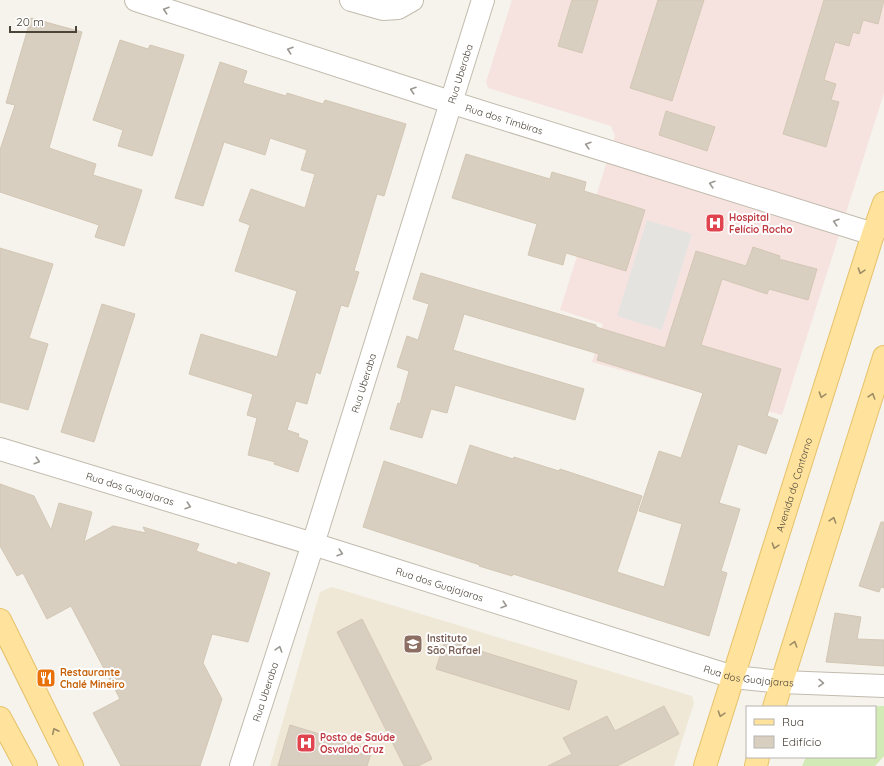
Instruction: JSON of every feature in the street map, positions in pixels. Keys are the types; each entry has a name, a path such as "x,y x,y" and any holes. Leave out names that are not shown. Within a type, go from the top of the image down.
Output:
{"main road":[{"name":"Avenida do Contorno","path":"705,766 878,236 884,203"},
{"path":"774,706 884,357"},
{"path":"0,620 72,766"},
{"path":"0,718 26,766"}],"street":[{"name":"Rua dos Timbiras","path":"136,0 450,102 878,236"},
{"path":"351,0 383,10 398,8 412,0"},
{"name":"Rua Uberaba","path":"240,766 313,544 483,0"},
{"name":"Rua dos Guajajaras","path":"0,449 313,544 733,677 782,682 884,686"}],"shaded area":[{"name":"Hospital Felício Rocho","path":"512,0 884,0 884,93 782,415 592,362 603,324 560,310 615,136 611,126 488,88 486,82"},
{"path":"647,220 692,234 662,330 617,316"},
{"name":"Instituto São Rafael","path":"332,587 692,696 694,703 674,766 270,766 320,592"}],"green space":[{"path":"876,706 884,706 884,756 875,766 802,766 806,758 876,758"}],"building":[{"path":"572,0 598,0 582,53 558,46"},
{"path":"658,0 704,0 672,101 630,88"},
{"path":"824,0 884,0 878,24 863,20 859,34 853,32 849,46 835,42 824,80 836,84 831,100 839,102 826,147 783,134"},
{"path":"31,18 82,32 49,148 96,164 93,175 142,190 124,246 95,237 99,225 0,192 0,150 15,105 6,103"},
{"path":"120,40 148,49 150,45 184,55 152,156 118,146 123,130 93,120"},
{"path":"220,62 247,71 243,83 286,96 287,93 323,104 325,100 406,124 384,196 377,194 354,271 359,272 348,307 341,305 320,374 316,372 307,404 296,401 287,430 299,434 298,437 308,441 298,472 274,464 275,462 248,455 257,418 247,415 253,394 189,374 201,334 277,357 297,291 235,271 250,225 239,221 251,189 305,208 315,174 301,170 307,150 270,138 265,155 224,142 203,206 175,198"},
{"path":"666,111 715,127 707,151 659,135"},
{"path":"466,154 550,179 552,172 586,182 584,191 645,210 626,271 566,253 563,265 528,255 537,224 452,198"},
{"path":"753,247 780,256 779,259 817,269 808,300 769,289 767,294 722,279 701,345 781,369 767,416 778,420 766,454 738,444 719,503 740,509 721,571 727,573 709,636 513,574 512,576 479,566 480,565 363,527 384,461 457,485 470,445 513,459 514,457 559,471 560,469 642,496 617,572 664,587 682,524 639,511 659,451 681,458 703,393 597,360 599,354 464,314 453,350 584,389 575,420 455,385 447,413 431,409 422,438 390,429 398,403 400,404 409,371 397,367 407,336 418,340 429,304 413,299 421,273 596,325 596,327 665,348 696,251 746,266"},
{"path":"0,248 53,264 29,338 48,344 28,410 0,402"},
{"path":"102,304 135,314 94,442 61,432"},
{"path":"0,484 34,496 51,530 59,503 92,512 84,542 113,526 146,533 143,527 199,544 196,551 237,565 238,562 270,573 248,642 212,634 203,663 222,699 200,766 121,766 93,713 120,699 71,606 47,619 23,573 17,576 0,546"},
{"path":"881,522 884,522 884,588 881,587 879,592 859,586"},
{"path":"835,613 861,617 857,639 884,640 884,666 826,662"},
{"path":"362,619 432,759 418,766 404,766 337,632"},
{"path":"445,640 577,681 569,710 436,669"},
{"path":"664,706 679,734 617,766 548,766 572,754 563,738 607,716 615,731"},
{"name":"Posto de Saúde Osvaldo Cruz","path":"290,725 372,750 367,766 278,766"}],"place":[{"name":"Hospital Felício Rocho","path":"715,223"},
{"name":"Instituto São Rafael","path":"413,644"},
{"name":"Restaurante Chalé Mineiro","path":"46,678"},
{"name":"Posto de Saúde Osvaldo Cruz","path":"306,743"}]}
